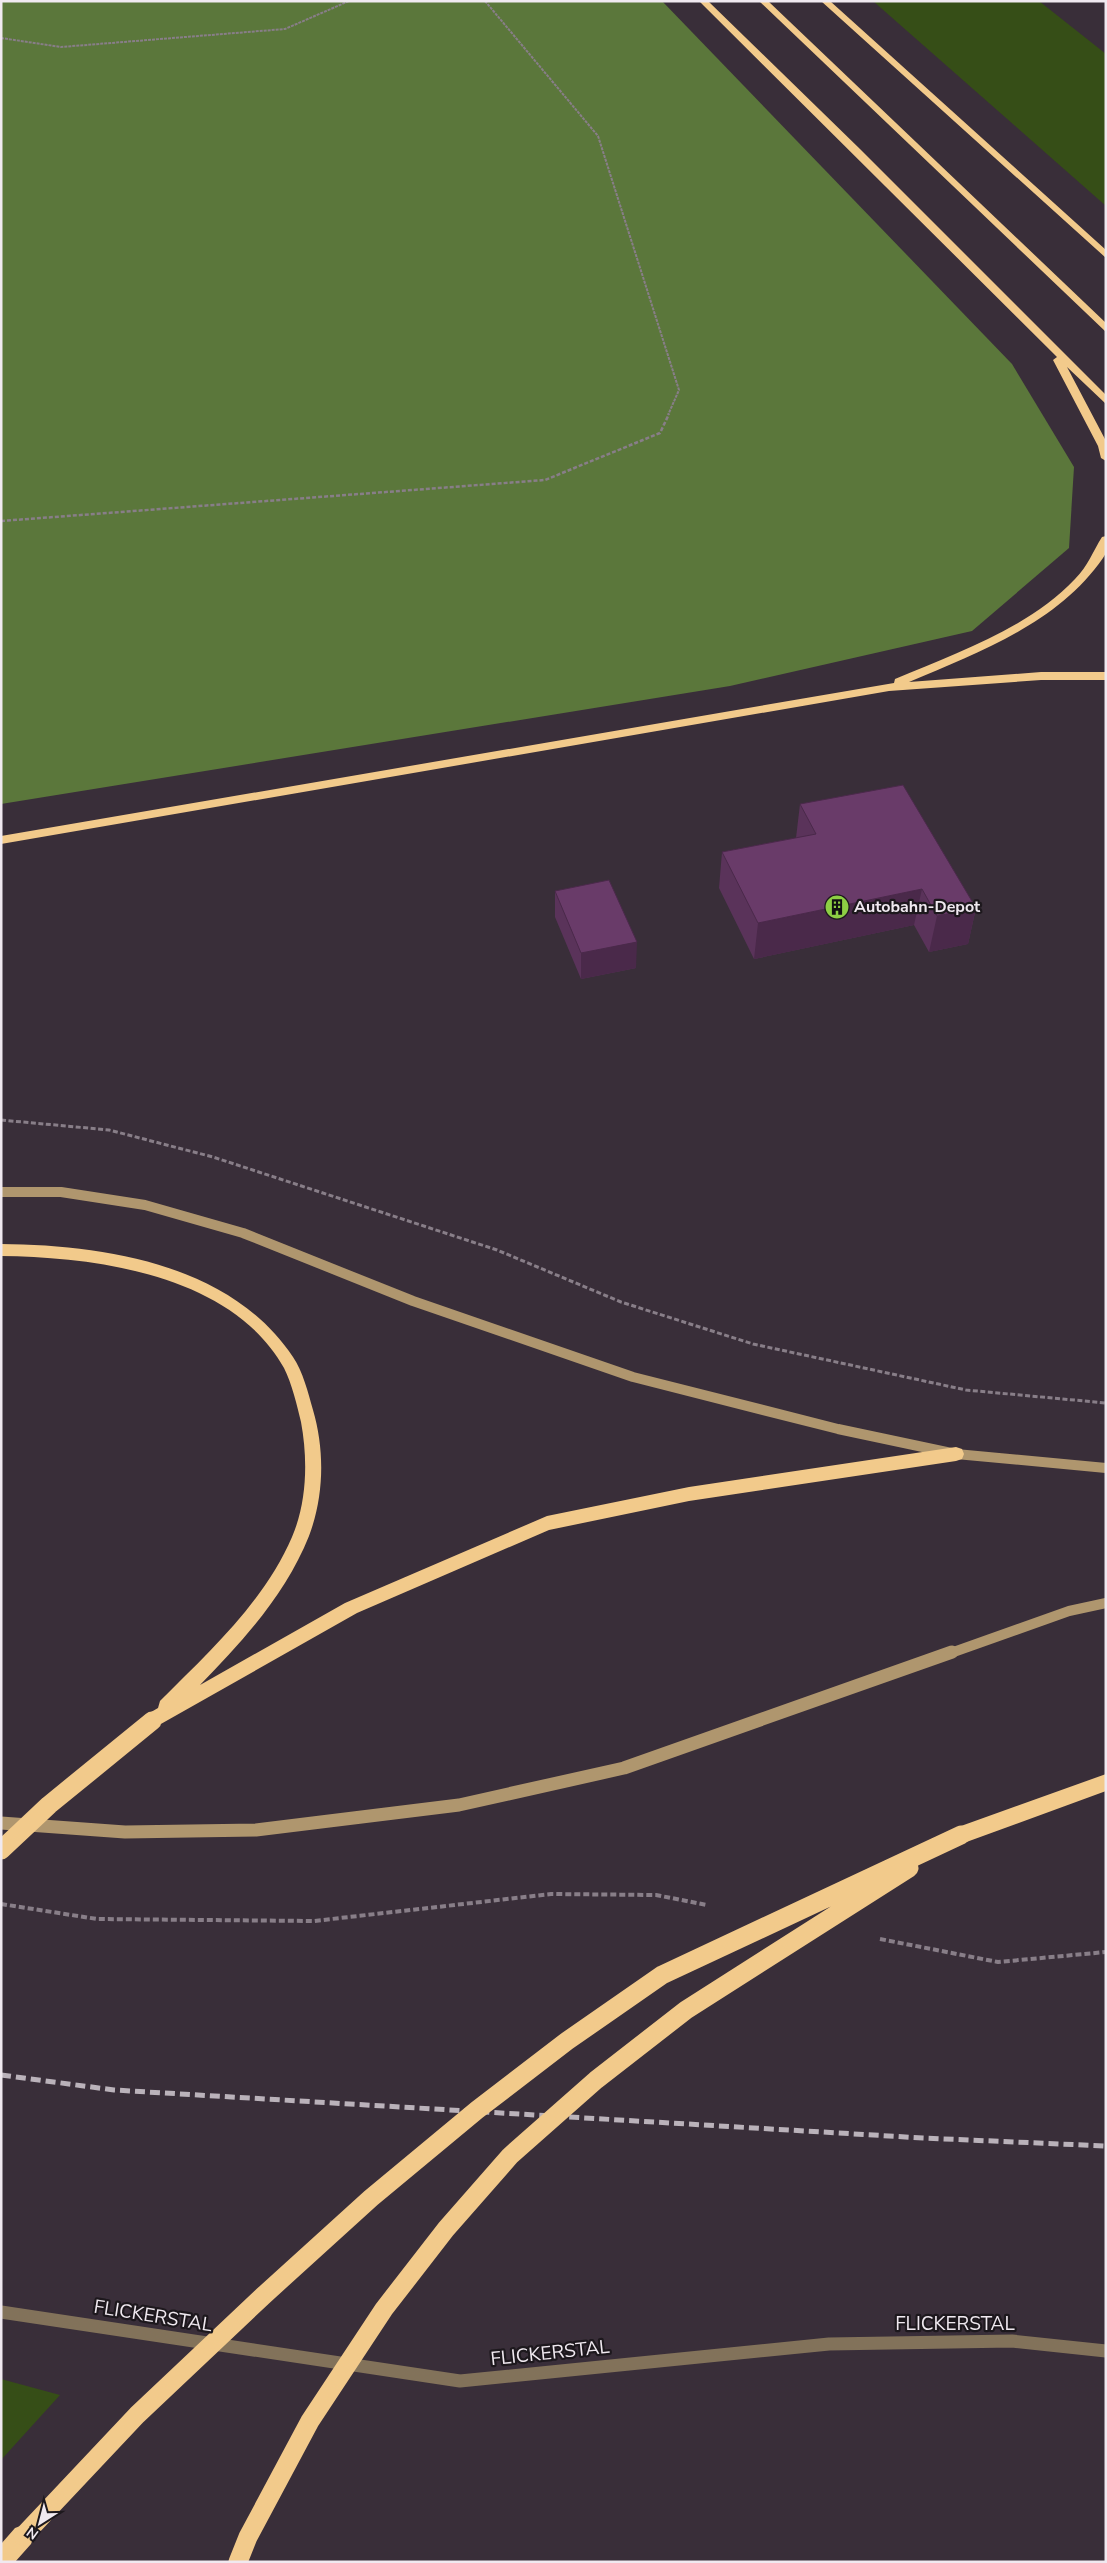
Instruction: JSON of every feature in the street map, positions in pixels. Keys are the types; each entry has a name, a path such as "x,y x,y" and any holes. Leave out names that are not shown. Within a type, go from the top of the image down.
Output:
{"highway":[{"path":"703,1 857,151 1106,401"},
{"path":"763,1 1106,329"},
{"path":"825,1 1106,256"},
{"path":"1073,226 1106,247"},
{"path":"1052,348 1103,446 1106,458"},
{"path":"889,686 968,651 1026,621 1053,604 1097,560 1106,539"},
{"path":"1,840 889,686 1041,676 1106,676"},
{"path":"1,1250 52,1252 123,1262 163,1271 230,1303 267,1334 288,1363 302,1396 312,1434 314,1465 311,1498 300,1536 281,1575 231,1640 152,1721 49,1805 1,1850"},
{"path":"152,1721 351,1608 547,1523 689,1494 956,1454"},
{"path":"1,2561 136,2415 263,2296 371,2198 478,2110 567,2041 662,1975 961,1835 1106,1782"},
{"path":"238,2562 248,2537 310,2421 379,2317 446,2229 510,2156 596,2080 686,2010 961,1835"}],"main road":[{"path":"1,1192 61,1192 145,1205 243,1234 413,1301 633,1377 838,1429 956,1454 1106,1468"},
{"path":"1,1823 125,1832 256,1830 459,1805 624,1768 1069,1611 1106,1603"}],"lane":[{"name":"FLICKERSTAL","path":"1,2312 460,2381 829,2344 1012,2341 1106,2351"}],"path":[{"path":"1,38 61,47 285,29 349,1"},
{"path":"1,521 544,480 660,433 679,390 598,136 485,1"},
{"path":"1,1120 110,1130 213,1157 497,1250 621,1302 753,1344 966,1390 1106,1403"},
{"path":"1,1904 97,1919 304,1921 550,1894 656,1894 715,1906"},
{"path":"871,1937 998,1962 1106,1952"}],"green space":[{"path":"1,1 662,1 1012,364 1074,467 1069,548 972,631 730,686 1,804"},
{"path":"873,1 1039,1 1106,54 1106,206"},
{"path":"1,2379 60,2395 1,2460"}],"building":[{"path":"903,785 976,908 937,916 922,889 758,923 722,852 816,834 800,804"},
{"path":"609,880 637,942 581,953 555,891"}],"railway":[{"path":"1,2075 114,2090 923,2138 1106,2146"}],"place":[{"name":"Autobahn-Depot","path":"837,907"}]}
